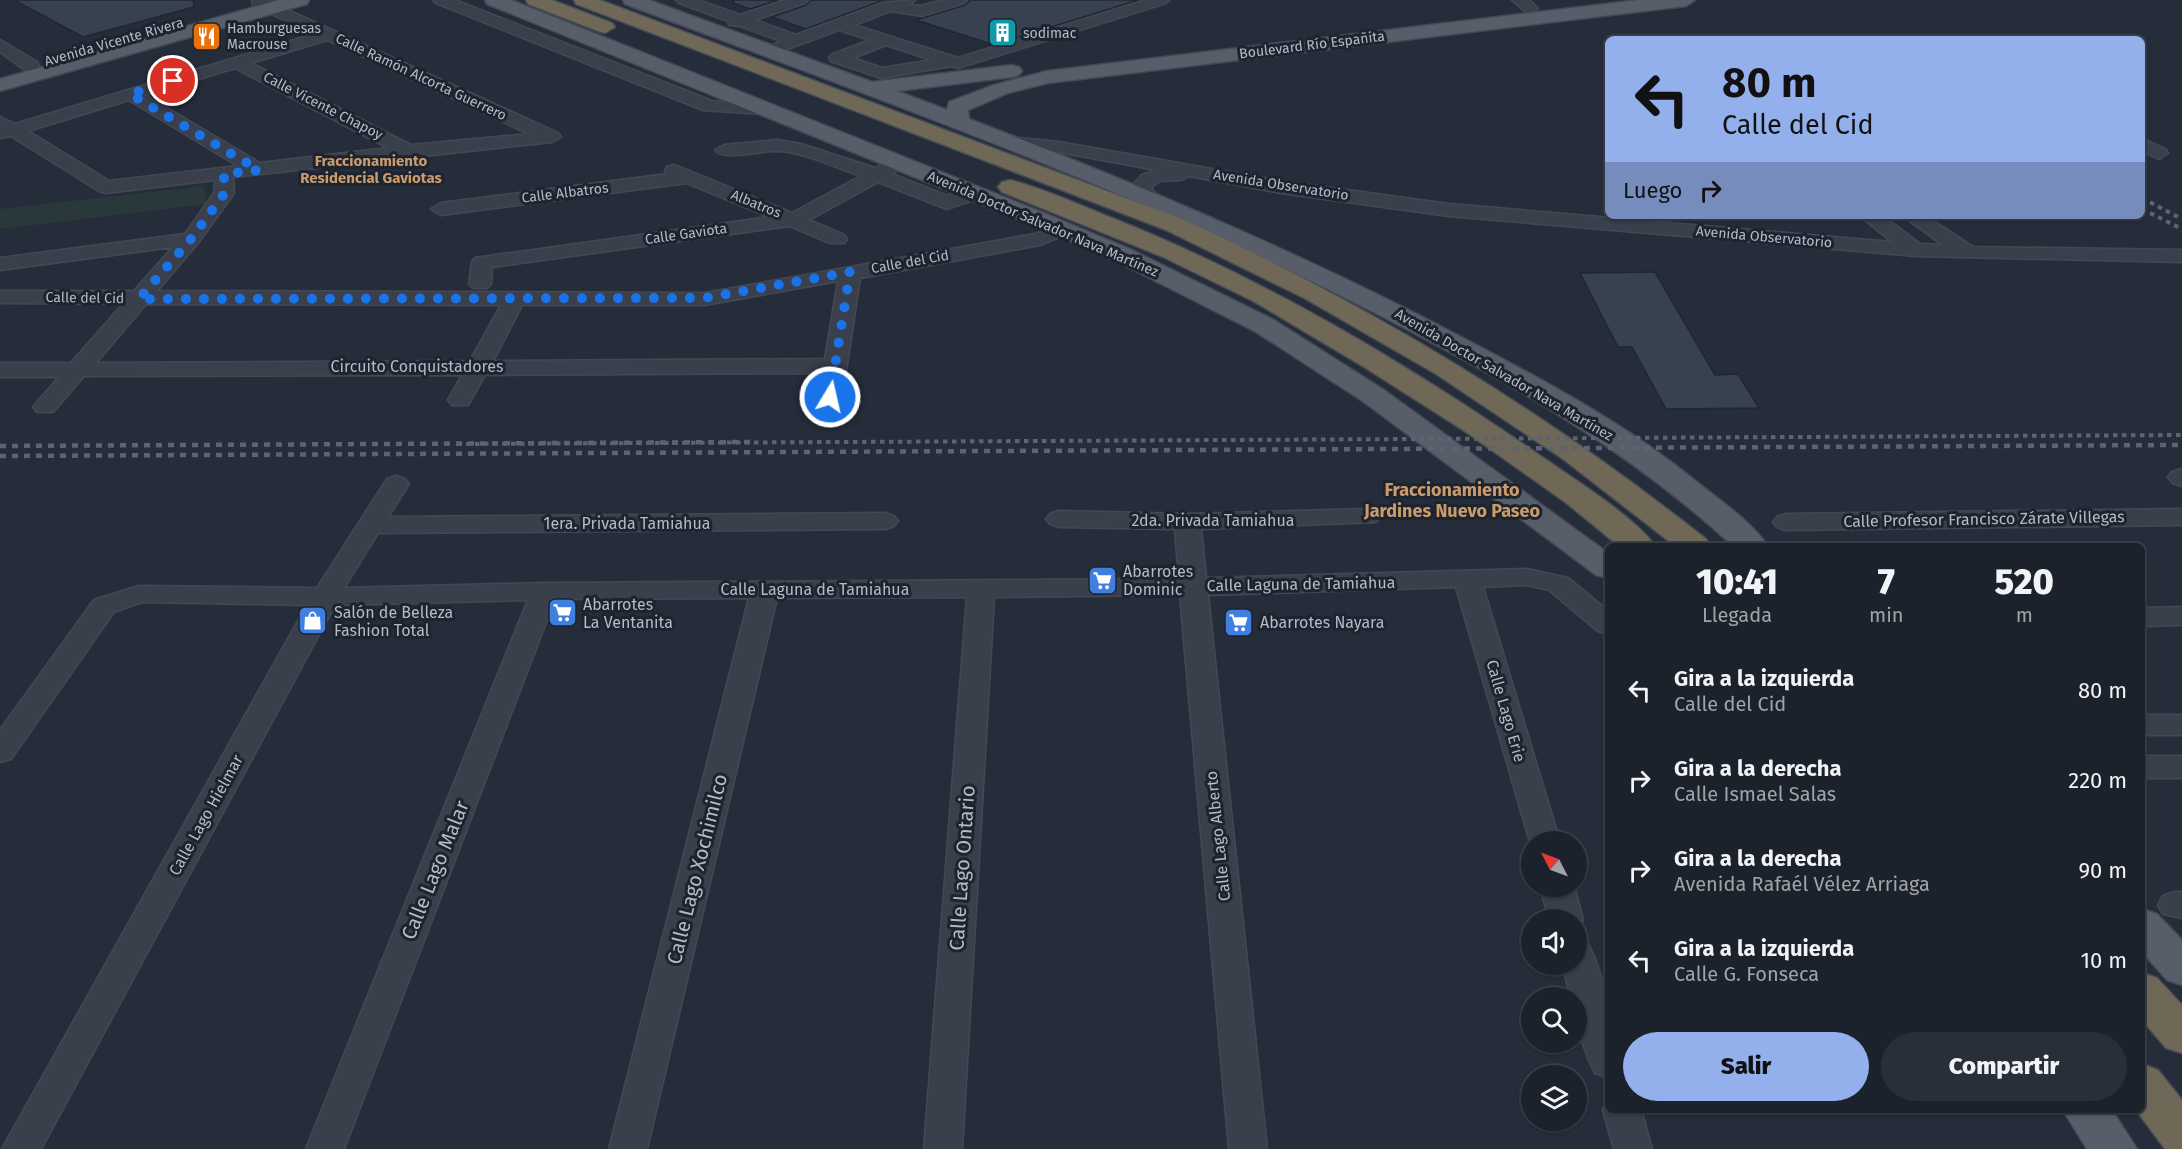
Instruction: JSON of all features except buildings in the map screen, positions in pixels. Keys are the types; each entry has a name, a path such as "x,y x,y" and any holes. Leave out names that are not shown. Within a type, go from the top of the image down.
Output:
{"highway":[{"name":"Avenida Doctor Salvador Nava Martínez","path":"535,0 1155,244 1225,276 1298,315 1413,385 1501,443 1635,543"},
{"name":"Avenida Doctor Salvador Nava Martínez","path":"583,0 1175,225 1257,262 1332,300 1451,370 1542,429 1691,543"},
{"path":"1000,183 1123,255"},
{"path":"1247,242 1332,300"},
{"path":"2145,993 2182,1035"},
{"path":"2145,1087 2182,1135"}],"main road":[{"name":"Avenida Vicente Rivera","path":"0,74 264,3 300,0"},
{"name":"Avenida Doctor Salvador Nava Martínez","path":"494,0 1062,229 1123,255 1275,332 1393,410 1605,566"},
{"name":"Avenida Doctor Salvador Nava Martínez","path":"632,0 1009,142 1149,199 1359,293 1567,408 1648,459 1700,499 1749,543"},
{"name":"Boulevard Río Españita","path":"868,88 1525,4 1592,0"},
{"name":"Boulevard Río Españita","path":"959,122 957,107 974,98 1047,77 1686,0"},
{"name":"Avenida Vicente Rivera","path":"0,85 264,3"},
{"path":"2166,912 2182,968"},
{"path":"2088,1113 2114,1149"}],"street":[{"path":"441,0 709,106 766,109"},
{"path":"684,0 797,41"},
{"path":"711,30 800,0"},
{"path":"868,0 889,7 922,11 959,0"},
{"path":"768,51 907,0"},
{"path":"839,25 958,63 1074,29 1161,0"},
{"name":"Calle Ramón Alcorta Guerrero","path":"264,3 552,137 408,151"},
{"path":"4,128 130,94 329,34"},
{"path":"885,40 837,58 881,73 954,61"},
{"path":"0,45 31,66"},
{"name":"Calle Vicente Chapoy","path":"237,62 408,151"},
{"path":"130,94 259,170"},
{"path":"4,128 106,187 224,176 408,151"},
{"name":"Avenida Observatorio","path":"1009,142 1059,147 1281,187 1449,210 1916,250 1968,253 2182,256"},
{"path":"724,150 777,145 795,147 947,202 974,193"},
{"path":"2145,146 2159,153"},
{"name":"Calle Gaviota","path":"480,284 482,262 794,220 899,163"},
{"name":"Avenida Observatorio","path":"1149,199 1141,187 1151,177 1161,174 1204,173"},
{"name":"Calle Albatros","path":"441,209 681,174"},
{"name":"Albatros","path":"681,174 837,239"},
{"path":"45,406 197,231 224,194 224,176"},
{"path":"1874,219 1916,250"},
{"path":"1917,219 1968,253"},
{"name":"Calle del Cid","path":"0,297 139,299 705,298 1040,239 1062,229"},
{"path":"0,264 197,231"},
{"path":"830,397 850,272"},
{"path":"460,400 516,297"},
{"name":"Circuito Conquistadores","path":"0,370 835,366"},
{"name":"Calle Lago Hielmar","path":"21,1149 326,597 368,525 396,484"},
{"name":"2da. Privada Tamiahua","path":"1059,519 1187,522 1367,517"},
{"name":"Calle Profesor Francisco Zárate Villegas","path":"1786,522 2182,517"},
{"name":"1era. Privada Tamiahua","path":"368,525 885,521"},
{"name":"Calle Lago Alberto","path":"1187,522 1248,1149"},
{"name":"Calle Laguna de Tamiahua","path":"0,752 104,606 139,594 326,597 544,591 1193,587 1527,577 1558,584 1605,623"},
{"name":"Calle Lago Erie","path":"1467,580 1541,831"},
{"name":"Calle Lago Ontario","path":"943,1149 981,588"},
{"name":"Calle Lago Xochimilco","path":"628,1149 765,589"},
{"name":"Calle Lago Malar","path":"325,1149 544,591"},
{"path":"2145,617 2182,616"},
{"path":"2145,725 2182,725"},
{"path":"2145,767 2182,767"},
{"path":"1582,975 1605,1052"},
{"path":"1623,1113 1634,1149"}],"shaded area":[{"path":"204,186 207,204 0,229 0,209"}],"railway":[{"path":"2145,200 2182,219"},
{"path":"2145,210 2182,229"},
{"path":"457,444 2182,435"},
{"path":"0,446 755,442"},
{"path":"0,456 2182,445"}],"place":[{"name":"sodimac","path":"1002,33"},
{"name":"Hamburguesas Macrouse","path":"206,36"},
{"name":"Abarrotes Dominic","path":"1102,580"},
{"name":"Abarrotes La Ventanita","path":"562,613"},
{"name":"Salón de Belleza Fashion Total","path":"313,621"},
{"name":"Abarrotes Nayara","path":"1239,622"}],"district":[{"name":"Fraccionamiento Residencial Gaviotas","path":"371,170"},
{"name":"Fraccionamiento Jardines Nuevo Paseo","path":"1452,500"}],"route":[{"path":"173,81 130,94 259,170 224,174 224,194 191,239 139,299 705,298 850,272 830,397"}]}
